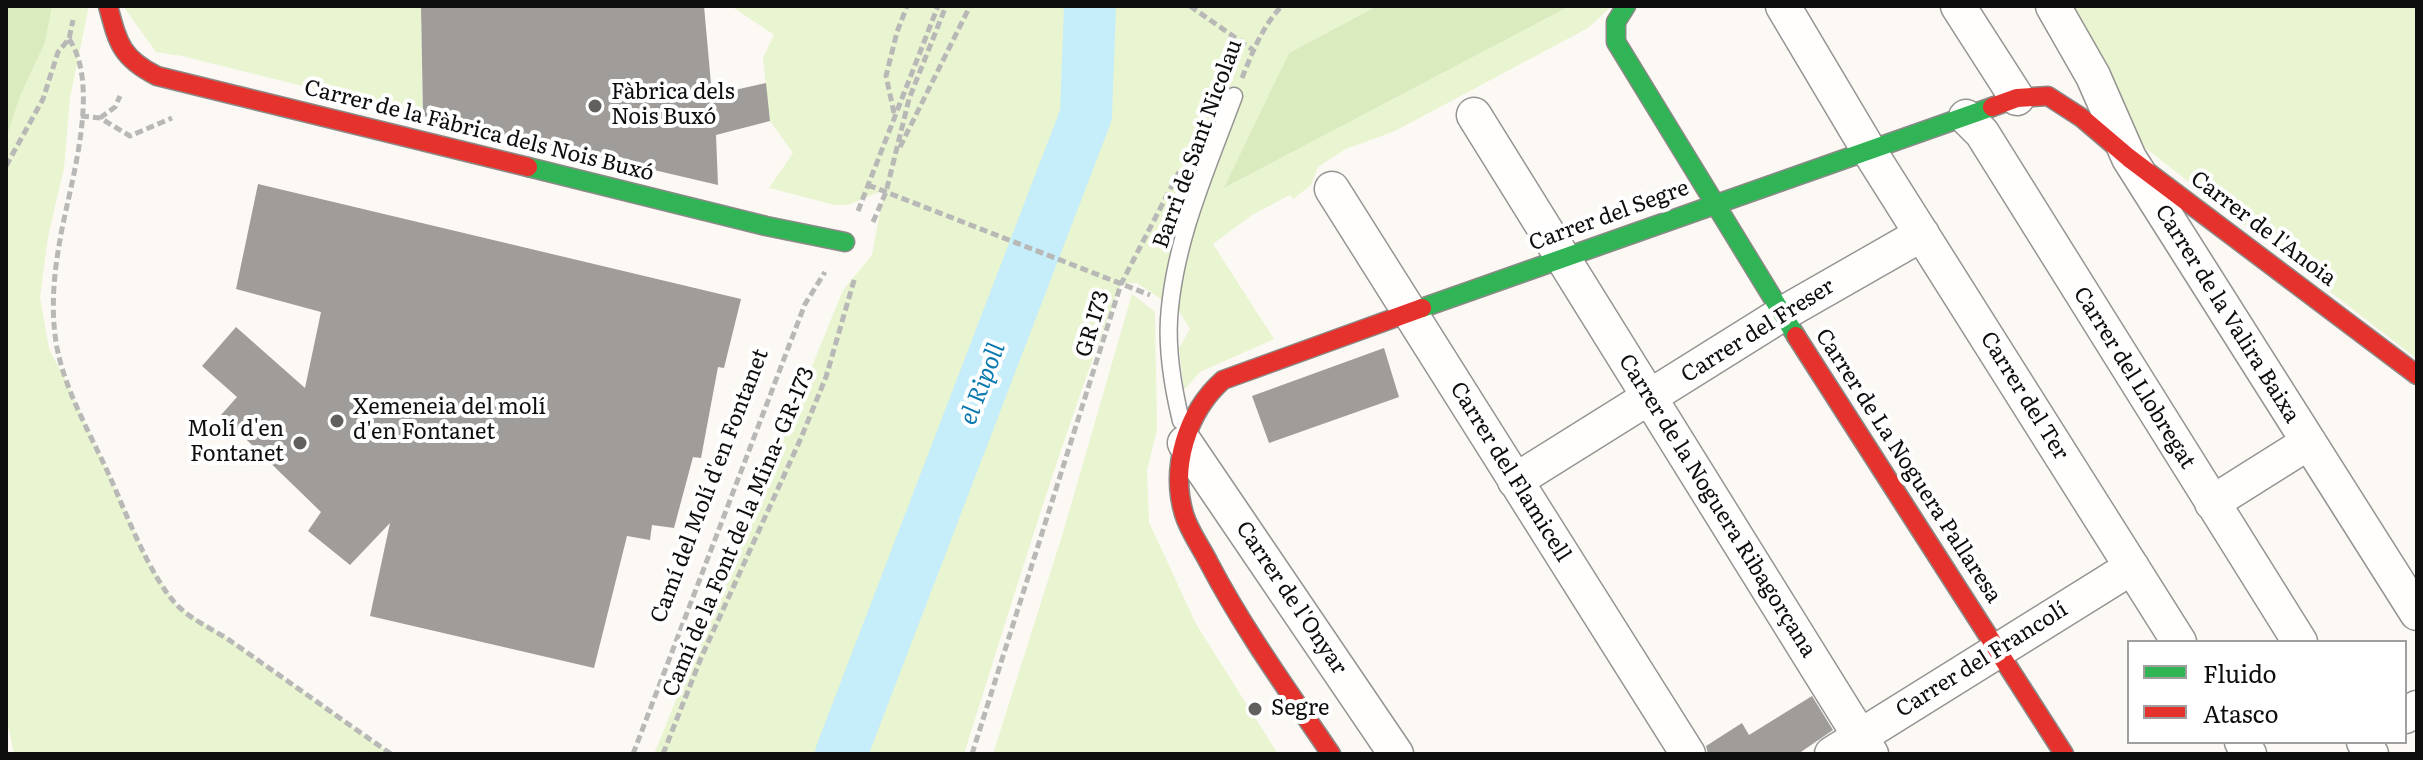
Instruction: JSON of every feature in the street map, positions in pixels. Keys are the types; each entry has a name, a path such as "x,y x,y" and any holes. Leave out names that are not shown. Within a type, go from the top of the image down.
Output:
{"street":[{"name":"Carrer de la Fàbrica dels Nois Buxó","path":"108,6 117,40 135,65 157,76 766,226 845,242"},
{"name":"Carrer de La Noguera Pallaresa","path":"1626,6 1617,18 1613,31 1616,42 1782,314 2064,754"},
{"name":"Carrer del Ter","path":"1783,6 1868,149 2178,640"},
{"path":"1958,6 2017,98"},
{"name":"Carrer de la Valira Baixa","path":"2053,6 2093,76 2129,158 2417,613"},
{"name":"Carrer del Segre","path":"1331,754 1236,612 1184,513 1181,462 1185,443 1195,412 1204,397 1223,380 2017,98 2048,96 2082,118"},
{"name":"Carrer de la Noguera Ribagorçana","path":"1474,115 1651,398 1854,748"},
{"name":"Carrer del Llobregat","path":"1966,117 1982,133 2299,640"},
{"name":"Carrer de l'Anoia","path":"2082,118 2129,158 2417,375"},
{"name":"Carrer del Flamicell","path":"1332,189 1688,754"},
{"name":"Carrer del Freser","path":"1515,481 1782,314 1922,234"},
{"path":"2212,503 2309,442"},
{"name":"Carrer de l'Onyar","path":"1185,443 1396,754"},
{"path":"1221,584 1262,556"},
{"name":"Carrer del Francolí","path":"1854,748 1997,650 2132,567"}],"lane":[{"name":"Barri de Sant Nicolau","path":"1185,443 1171,378 1171,303 1183,235 1234,96"}],"path":[{"path":"894,114 886,76 907,6"},
{"path":"886,192 868,185 938,6"},
{"path":"870,230 886,192 909,99 946,6"},
{"path":"894,159 970,6"},
{"path":"1190,6 1253,50"},
{"name":"Barri de Sant Nicolau","path":"1234,96 1253,50 1275,12 1282,6"},
{"path":"6,166 43,99 58,52 69,39 77,50 83,87 73,187 52,289 57,348 67,383 149,563 177,606 391,754"},
{"path":"81,116 100,118"},
{"name":"GR 173","path":"886,192 1121,284 972,754"},
{"name":"Camí del Molí d'en Fontanet","path":"633,754 805,304 845,242"},
{"name":"Camí de la Font de la Mina- GR-173","path":"663,754 701,658 826,377 857,269"},
{"path":"1121,284 1171,303"}],"green space":[{"path":"6,6 89,6 70,98 64,168 48,237 40,297 49,349 149,563 177,606 391,754 14,754 6,716"},
{"path":"6,6 52,6 45,42 20,96 6,138"},
{"path":"123,6 421,6 423,116 156,52"},
{"path":"731,6 1377,6 1289,53 1226,187 1570,6 1612,6 1588,28 1395,131 1346,149 1318,167 1311,185 1293,199 1290,195 1252,215 1213,244 1274,339 1200,372 1184,390 1179,348 1190,329 1179,311 1137,283 1121,284 1058,459 964,754 654,754 843,290 872,255 884,190 848,205 835,205 769,188 793,153 770,121 763,58 774,35"},
{"path":"1377,6 1570,6 1224,188 1289,53"},
{"path":"2067,6 2417,6 2417,359 2131,137"},
{"path":"1132,294 1155,312 1157,430 1147,470 1149,522 1196,624 1278,754 993,754 1062,536"}],"building":[{"name":"Fàbrica dels Nois Buxó","path":"421,6 704,6 712,95 766,83 770,121 716,135 718,185 423,116"},
{"path":"258,184 741,299 724,368 718,367 701,458 693,457 674,528 652,525 650,540 627,536 594,668 370,616 390,523 350,565 308,531 321,512 221,415 237,397 202,366 236,327 305,388 321,312 236,289"},
{"path":"1384,348 1399,397 1269,443 1252,396"},
{"path":"1812,696 1833,730 1798,754 1708,754 1706,746 1742,723 1749,735"}],"waterway":[{"name":"el Ripoll","path":"841,754 1086,115 1090,6"}],"traffic: fast":[{"path":"1626,6 1616,22 1616,42 1796,336"},
{"path":"1422,308 1992,107"},
{"path":"528,167 766,226 845,242"}],"traffic: jam":[{"path":"108,6 115,30 128,56 157,76 528,167"},
{"path":"1992,107 2017,98 2048,96 2082,118 2129,158 2417,375"},
{"path":"1331,754 1252,637 1192,533 1180,496 1181,459 1191,424 1210,393 1223,380 1422,308"},
{"path":"1796,336 2064,754"}],"place":[{"name":"Fàbrica dels Nois Buxó","path":"595,106"},
{"name":"Xemeneia del molí d'en Fontanet","path":"337,421"},
{"name":"Molí d'en Fontanet","path":"300,443"},
{"name":"Segre","path":"1255,709"}]}
